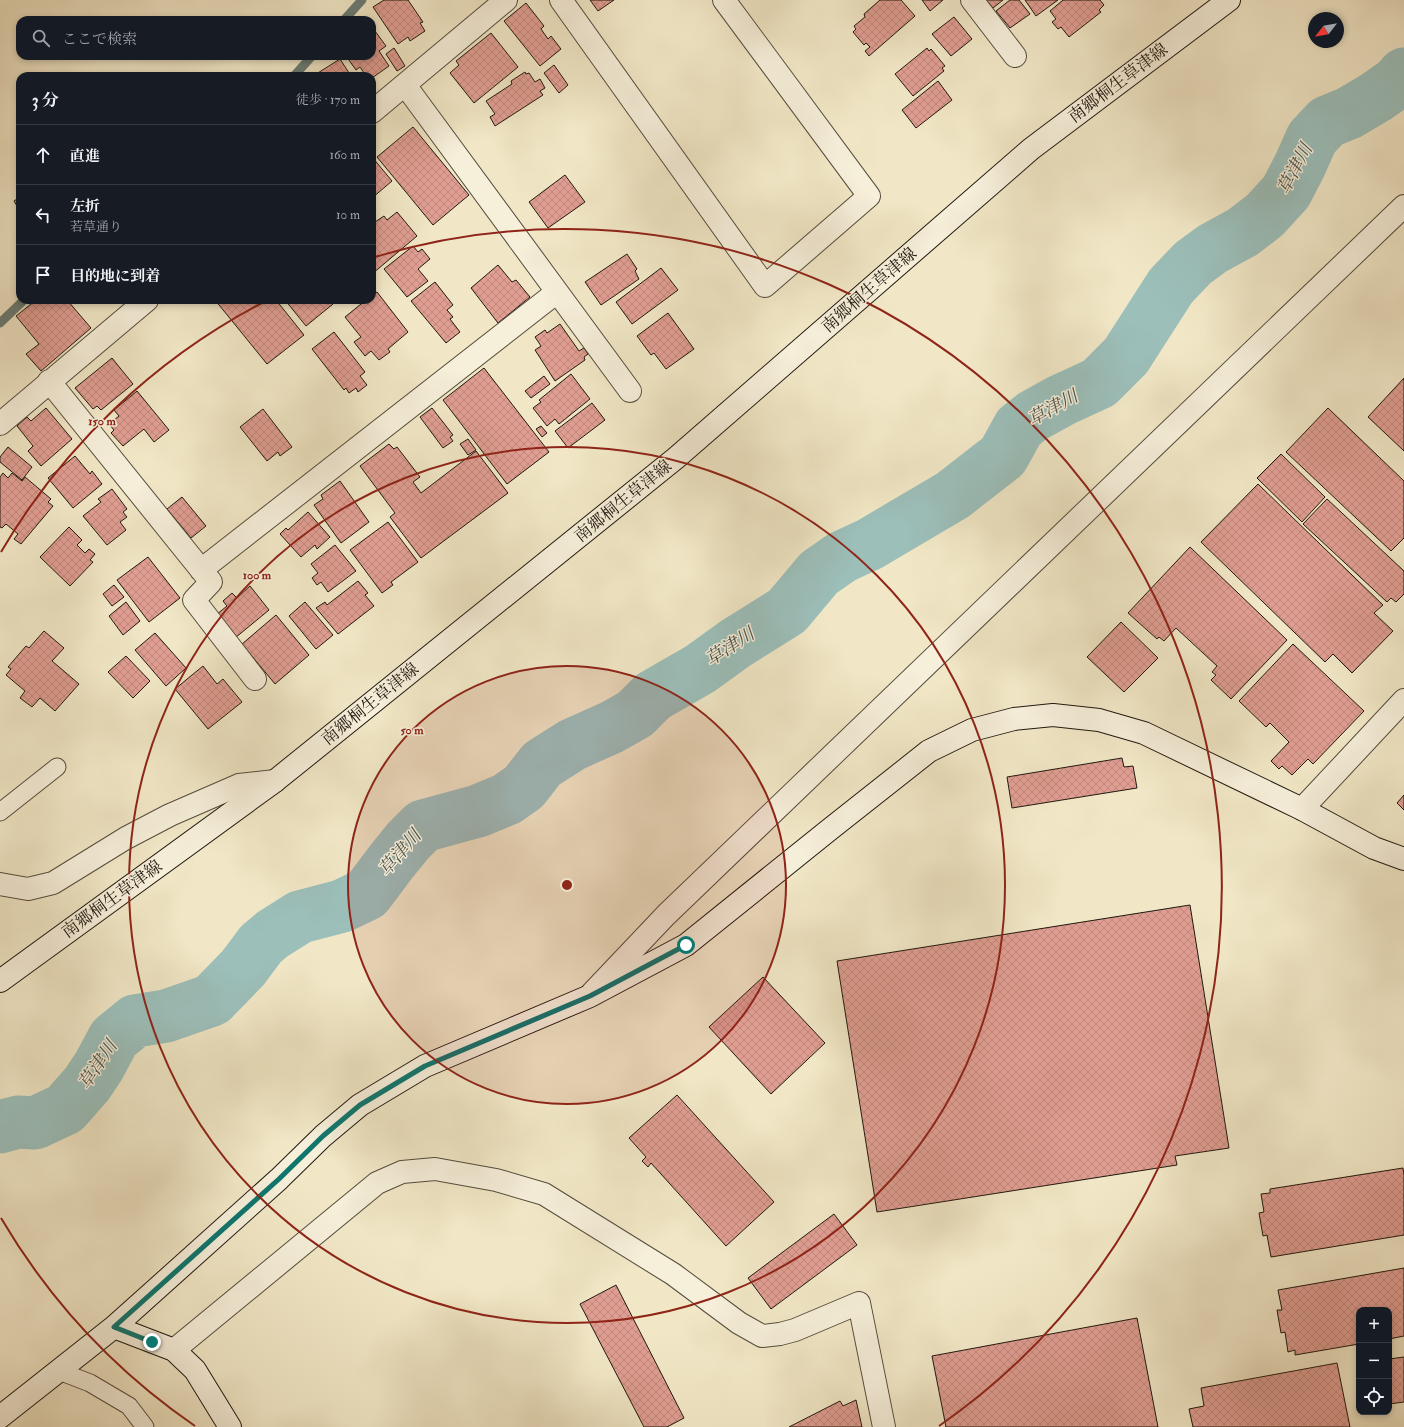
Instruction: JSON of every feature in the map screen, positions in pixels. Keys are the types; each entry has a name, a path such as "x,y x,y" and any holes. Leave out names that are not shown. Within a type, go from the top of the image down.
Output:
{"street":[{"path":"376,109 506,0"},
{"path":"561,0 765,286 869,196 724,0"},
{"path":"972,0 1015,56"},
{"name":"南郷桐生草津線","path":"0,981 275,781 676,458 1031,149 1229,0"},
{"path":"405,85 630,391"},
{"path":"590,996 672,909 1404,206"},
{"path":"201,570 557,292"},
{"path":"0,424 49,381 142,304"},
{"path":"49,381 211,582 194,600 255,679"},
{"path":"1302,809 1404,700"},
{"path":"0,1417 114,1327 279,1179 323,1136 360,1105 425,1066 590,996 686,945 828,830 930,751 972,730 1014,719 1053,716 1099,720 1144,733 1302,809 1374,848 1404,859"},
{"path":"0,884 28,889 53,883 126,838 170,815 239,785 275,781"},
{"path":"174,1350 377,1183 402,1172 435,1169 496,1180 544,1194 673,1274 740,1323 762,1336 780,1334 795,1330 859,1303 884,1427"},
{"path":"114,1327 174,1350 195,1370 230,1427"}],"lane":[{"path":"0,812 57,767"},
{"path":"59,1371 90,1383 129,1406 145,1427"}],"building":[{"path":"384,0 408,0 423,22 420,23 425,31 410,41 408,37 398,44 373,7"},
{"path":"590,0 614,0 598,11"},
{"path":"880,0 901,0 915,16 869,56 865,51 870,47 866,43 864,45 853,32 856,29 854,26 865,17 864,14"},
{"path":"922,0 943,0 930,11"},
{"path":"986,0 1003,0 993,8"},
{"path":"1010,0 1019,0 1030,14 1010,28 996,11"},
{"path":"1025,0 1058,0 1036,16"},
{"path":"1063,0 1100,0 1104,5 1099,10 1101,12 1069,37 1061,27 1058,29 1052,22 1056,19 1050,11"},
{"path":"526,3 544,26 541,29 548,39 551,36 561,49 540,66 504,21"},
{"path":"954,17 972,39 951,56 932,34"},
{"path":"376,32 386,46 379,51 389,66 376,75 376,72 363,72 360,67 356,70 349,60 376,60"},
{"path":"491,33 518,67 474,103 450,73 459,65 456,61"},
{"path":"394,48 405,66 397,71 386,54"},
{"path":"927,48 929,51 931,49 945,66 942,68 944,71 913,96 895,74"},
{"path":"341,60 348,72 319,72"},
{"path":"554,65 568,85 559,93 544,73"},
{"path":"525,72 526,74 529,73 535,82 540,79 545,88 540,91 543,95 495,126 490,117 495,114 486,101 512,84 511,81"},
{"path":"938,81 952,100 916,128 902,110"},
{"path":"413,127 469,195 433,225 377,157"},
{"path":"376,162 392,181 376,195"},
{"path":"565,175 585,202 548,228 529,202"},
{"path":"397,212 417,236 376,271 376,221 384,216 387,220"},
{"path":"413,246 418,252 422,249 430,259 418,269 428,281 407,297 384,269"},
{"path":"627,254 637,269 635,271 639,279 601,305 585,282"},
{"path":"498,265 512,282 516,280 530,297 498,323 471,288"},
{"path":"661,268 678,290 632,324 616,302"},
{"path":"435,282 453,305 447,310 453,317 450,319 460,332 446,343 411,301"},
{"path":"376,293 408,332 388,349 390,352 379,360 371,351 365,356 354,342 361,337 345,317 361,304 376,304"},
{"path":"31,304 70,304 91,328 41,371 26,354 39,344 16,316"},
{"path":"218,304 279,304 304,335 267,364"},
{"path":"288,304 333,304 306,326"},
{"path":"668,313 694,349 666,369 654,353 651,355 637,336"},
{"path":"560,324 579,351 584,348 588,354 584,357 585,360 555,381 535,350 541,346 535,337 545,330 547,333"},
{"path":"334,332 365,372 360,376 367,385 358,392 356,388 349,393 346,388 344,390 312,349"},
{"path":"112,358 133,384 101,410 97,406 93,409 75,388"},
{"path":"484,368 549,452 507,484 443,400"},
{"path":"571,374 590,399 559,424 555,419 547,426 533,408 541,402 539,400"},
{"path":"544,376 550,384 531,398 525,391"},
{"path":"1404,378 1404,451 1368,417"},
{"path":"137,391 169,430 154,442 144,429 123,446 111,433 114,430 109,424 119,416 114,410"},
{"path":"592,403 605,420 568,448 555,431"},
{"path":"46,408 72,439 41,466 28,451 33,446 17,426 27,417 31,421"},
{"path":"432,408 453,435 450,437 453,441 443,448 420,417"},
{"path":"1328,408 1404,481 1404,538 1391,551 1286,452"},
{"path":"263,409 292,447 280,456 278,452 267,461 240,427"},
{"path":"541,426 547,433 542,437 536,429"},
{"path":"468,439 476,450 468,455 460,444"},
{"path":"389,444 394,449 397,447 420,477 413,482 421,493 476,451 508,493 421,558 390,517 395,513 360,466"},
{"path":"8,447 32,467 22,480 0,462 0,457"},
{"path":"1281,454 1325,497 1302,522 1257,478"},
{"path":"75,456 90,474 92,471 102,484 73,508 48,478"},
{"path":"3,473 8,478 12,473 22,481 25,477 51,499 48,502 53,506 21,544 14,539 18,534 6,524 2,528 0,527 0,477"},
{"path":"340,481 369,522 341,543 314,505 323,499 321,495"},
{"path":"1258,484 1383,605 1374,613 1393,631 1352,673 1333,654 1325,662 1201,542"},
{"path":"112,489 127,509 123,512 127,517 120,522 126,530 107,545 83,516 101,502 98,499"},
{"path":"182,497 206,526 191,538 167,509"},
{"path":"1327,499 1404,571 1404,594 1396,602 1391,598 1387,602 1303,524"},
{"path":"308,512 330,537 317,549 315,545 301,557 280,534 286,528 288,530"},
{"path":"388,522 418,562 391,582 393,585 382,593 350,550"},
{"path":"69,527 82,540 77,545 85,553 89,549 95,554 90,560 93,562 70,586 40,557"},
{"path":"335,545 356,571 328,592 321,582 317,585 312,578 318,573 311,564"},
{"path":"1190,547 1287,640 1231,699 1211,680 1216,675 1212,672 1217,666 1176,628 1164,641 1159,637 1157,639 1128,613"},
{"path":"148,557 180,598 149,622 117,580"},
{"path":"358,581 368,593 365,595 374,606 338,634 316,608 325,602 327,605"},
{"path":"114,585 124,597 112,606 103,594"},
{"path":"250,586 269,610 235,638 216,615 227,606 223,601 232,593 237,598"},
{"path":"126,602 140,621 123,635 109,616"},
{"path":"305,602 333,635 316,649 289,616"},
{"path":"276,615 309,655 275,684 242,644"},
{"path":"1121,622 1158,658 1124,692 1087,657"},
{"path":"44,631 64,648 52,661 79,684 55,711 40,698 32,707 20,698 25,691 6,675 11,669 8,667 26,646 29,648"},
{"path":"155,633 186,668 166,686 135,650"},
{"path":"1293,644 1364,711 1313,764 1308,759 1292,775 1282,766 1279,769 1271,761 1289,742 1270,723 1266,727 1239,701"},
{"path":"126,656 150,681 133,698 108,672"},
{"path":"203,666 217,684 223,679 242,702 208,729 175,689"},
{"path":"1122,758 1124,767 1133,766 1137,788 1012,808 1007,777"},
{"path":"1404,795 1404,810 1397,803"},
{"path":"1190,905 1229,1148 1175,1156 1177,1165 877,1212 837,961"},
{"path":"763,977 825,1043 771,1094 709,1027"},
{"path":"677,1095 774,1202 726,1246 651,1163 648,1167 642,1161 646,1157 629,1138"},
{"path":"1403,1168 1404,1235 1271,1257 1267,1235 1263,1236 1259,1213 1264,1212 1261,1194 1270,1193 1270,1189"},
{"path":"834,1214 857,1245 771,1309 748,1278"},
{"path":"1404,1268 1404,1336 1392,1338 1392,1307 1356,1307 1356,1345 1295,1355 1295,1350 1288,1352 1285,1332 1281,1333 1277,1310 1282,1310 1278,1290"},
{"path":"616,1285 684,1418 667,1427 644,1427 580,1304"},
{"path":"1137,1318 1158,1427 946,1427 932,1356"},
{"path":"1404,1357 1404,1402 1392,1404 1392,1359"},
{"path":"1337,1363 1350,1427 1193,1427 1189,1409 1204,1406 1201,1388"},
{"path":"856,1400 862,1427 789,1427 840,1401 843,1406"}],"waterway":[{"path":"348,16 362,0"},
{"path":"298,72 308,60"},
{"name":"草津川","path":"0,1127 18,1122 35,1123 65,1109 87,1084 99,1066 114,1038 135,1021 166,1016 212,1000 243,968 261,944 273,934 300,917 342,906 367,894 408,841 423,826 478,811 507,799 524,787 542,764 572,745 612,727 635,714 653,696 700,669 736,643 787,611 819,573 842,557 870,544 953,495 1003,456 1019,427 1033,416 1062,400 1099,383 1126,356 1171,286 1193,263 1212,249 1243,232 1265,215 1286,192 1312,138 1327,122 1349,113 1376,97 1396,83 1404,74"},
{"path":"0,323 20,304"}],"route":[{"path":"152,1342 114,1327 279,1179 323,1136 360,1105 425,1066 590,996 686,945"}]}
